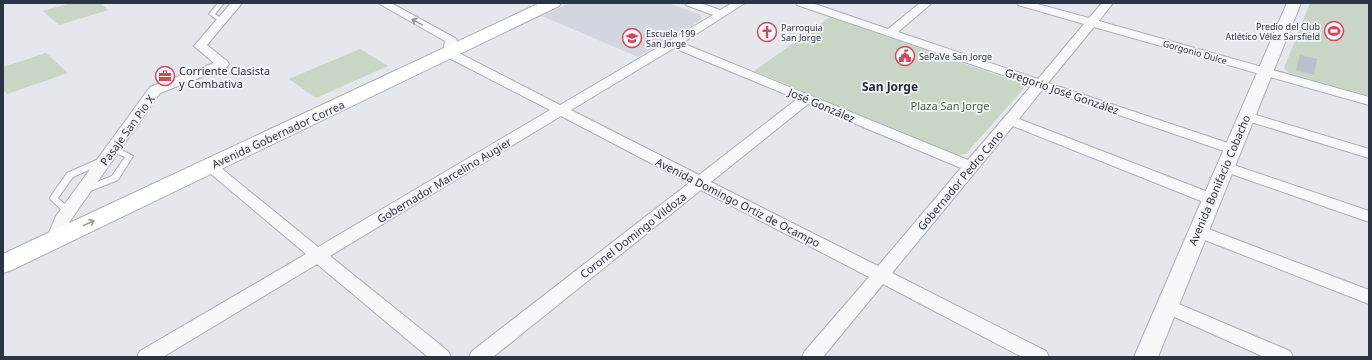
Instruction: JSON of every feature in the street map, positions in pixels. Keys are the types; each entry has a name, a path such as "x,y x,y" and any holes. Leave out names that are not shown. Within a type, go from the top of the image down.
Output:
{"main road":[{"name":"Avenida Gobernador Correa","path":"3,264 210,166 450,47 531,3"},
{"name":"Avenida Gobernador Correa","path":"3,247 65,216 553,3"}],"street":[{"name":"Pasaje San Pio X","path":"54,240 65,216 155,90 223,64 200,46 237,3"},
{"name":"Avenida Domingo Ortiz de Ocampo","path":"384,3 450,47 560,110 1038,357"},
{"path":"690,3 721,14"},
{"name":"Gobernador Marcelino Augier","path":"147,357 740,3"},
{"name":"Gregorio José González","path":"801,3 1232,149"},
{"path":"890,33 927,3"},
{"name":"Gorgonio Dulce","path":"1022,3 1369,101"},
{"name":"Gobernador Pedro Cano","path":"812,357 1108,3"},
{"name":"Avenida Bonifacio Cobacho","path":"1146,357 1294,3"},
{"name":"José González","path":"673,43 971,167"},
{"name":"Coronel Domingo Vildoza","path":"479,357 806,98"},
{"path":"1246,116 1369,154"},
{"path":"1010,120 1212,199"},
{"path":"210,166 440,357"},
{"path":"1225,167 1369,217"},
{"path":"1198,231 1369,297"},
{"path":"1167,306 1283,357"}],"lane":[{"path":"221,3 212,14 222,21"},
{"path":"65,216 54,198 70,175 110,154 129,156 114,178 82,192"}],"shaded area":[{"name":"Escuela 199 San Jorge","path":"570,3 668,3 701,15 701,20 638,57 542,16"}],"green space":[{"path":"71,3 100,3 108,10 59,25 43,11"},
{"name":"Predio del Club Atlético Vélez Sarsfield","path":"1310,3 1369,3 1369,96 1289,73 1284,68"},
{"name":"Plaza San Jorge","path":"830,17 1020,83 1024,88 966,154 956,155 754,71"},
{"path":"360,49 388,66 316,98 289,79"},
{"path":"46,53 68,73 7,94 3,89 3,67"}],"building":[{"path":"1300,55 1317,59 1314,75 1296,70"}],"place":[{"name":"Predio del Club Atlético Vélez Sarsfield","path":"1334,31"},
{"name":"Parroquia San Jorge","path":"767,32"},
{"name":"Escuela 199 San Jorge","path":"632,38"},
{"name":"SePaVe San Jorge","path":"905,56"},
{"name":"Corriente Clasista y Combativa","path":"165,76"}],"district":[{"name":"San Jorge","path":"890,86"}]}
